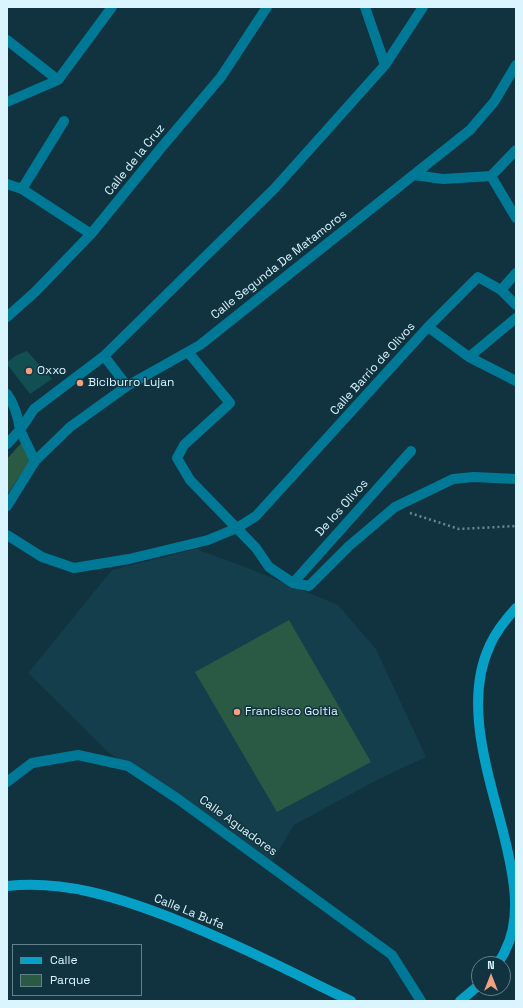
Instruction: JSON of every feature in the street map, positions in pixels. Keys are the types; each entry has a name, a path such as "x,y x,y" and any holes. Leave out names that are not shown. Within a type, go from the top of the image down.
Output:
{"main road":[{"path":"502,956 511,936 515,917 514,882 483,752 478,715 478,692 484,663 490,645 499,629 516,608"},
{"name":"Calle La Bufa","path":"7,886 38,885 64,887 87,890 114,898 210,933 351,1001"},
{"path":"460,1001 471,992"}],"street":[{"path":"7,102 58,80 112,7"},
{"name":"Calle de la Cruz","path":"7,318 35,292 91,234 221,77 267,7"},
{"path":"365,7 385,65"},
{"path":"7,444 20,430 34,409 104,356 275,188 385,65 423,7"},
{"path":"7,40 58,80"},
{"name":"Calle Segunda De Matamoros","path":"35,461 70,427 127,386 200,345 470,130 494,102 516,65"},
{"path":"22,189 64,121"},
{"path":"414,175 443,179 491,176 516,150"},
{"path":"491,176 516,218"},
{"path":"7,184 22,189 91,234"},
{"path":"516,273 501,290 516,305"},
{"name":"Calle Barrio de Olivos","path":"7,535 42,557 74,568 129,559 196,543 208,540 237,528 256,516 428,327 478,277 501,290"},
{"path":"469,357 516,318"},
{"path":"428,327 469,357 516,381"},
{"path":"188,352 230,403 184,445 177,458 190,480 256,548 269,567 293,583 309,586 349,546 395,507 453,479 474,477 516,479"},
{"path":"104,356 127,386"},
{"path":"7,506 35,461 20,430 17,411 10,398"},
{"name":"De los Olivos","path":"293,583 411,451"},
{"name":"Calle Aguadores","path":"7,782 32,763 78,754 128,766 178,799 392,955 421,1001"}],"path":[{"path":"395,507 459,529 516,526"}],"shaded area":[{"name":"Francisco Goitia","path":"196,549 248,568 338,605 376,649 426,757 377,780 294,825 271,863 108,752 28,673 112,570"}],"green space":[{"path":"23,441 31,459 7,495 7,459"},
{"path":"289,620 371,762 277,812 195,672"}],"building":[{"name":"Oxxo","path":"27,351 52,379 30,394 7,364 7,362 17,355"}],"place":[{"name":"Oxxo","path":"29,371"},
{"name":"Biciburro Lujan","path":"80,383"},
{"name":"Francisco Goitia","path":"237,712"}]}
